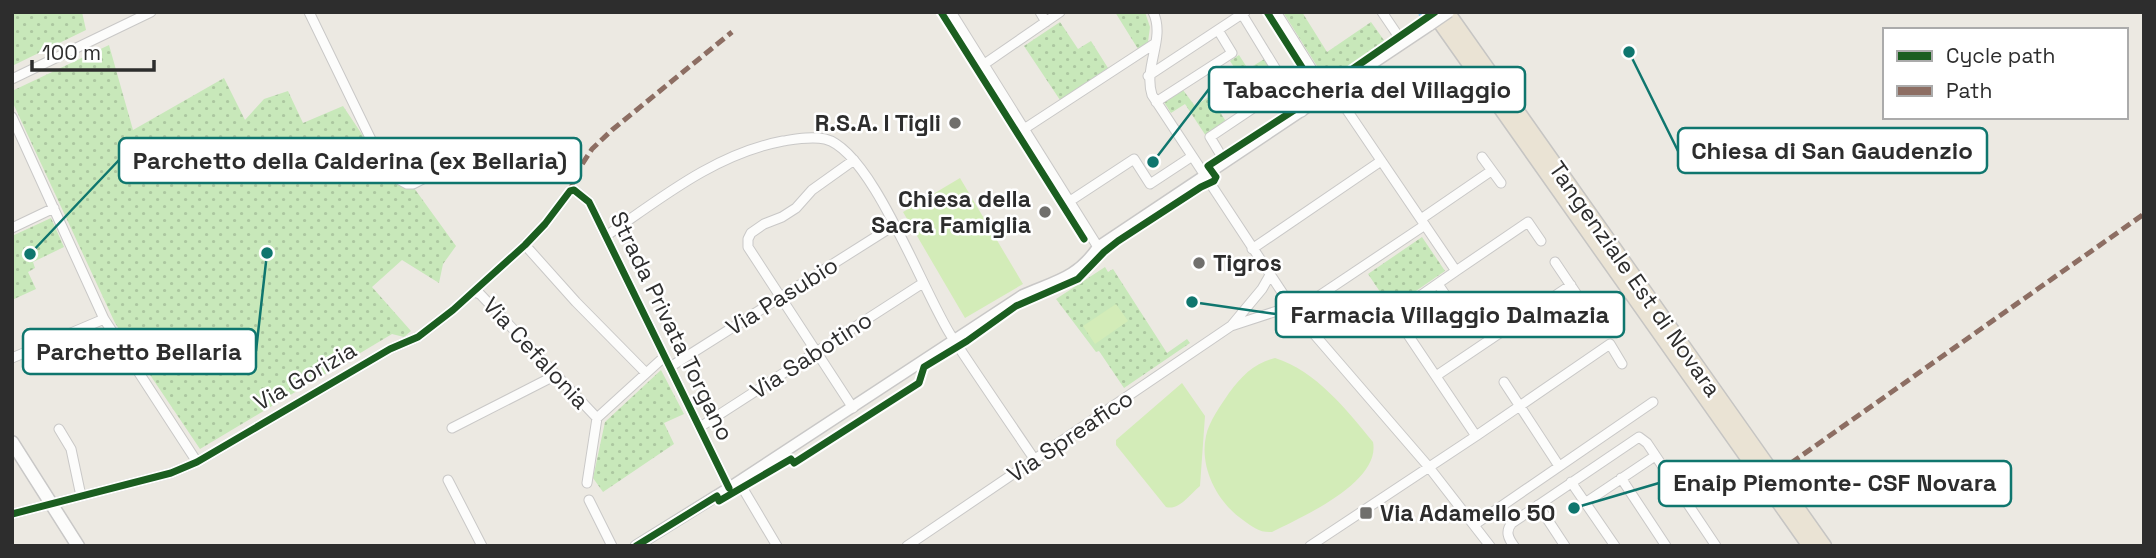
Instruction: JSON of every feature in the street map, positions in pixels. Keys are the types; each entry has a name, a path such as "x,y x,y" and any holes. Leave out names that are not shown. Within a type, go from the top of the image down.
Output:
{"highway":[{"name":"Tangenziale Est di Novara","path":"1448,12 1824,546"},
{"name":"Tangenziale Est di Novara","path":"1432,19 1810,546"}],"main road":[{"path":"12,442 78,546"}],"street":[{"path":"12,79 151,12"},
{"path":"309,12 377,152 398,179 414,184 452,164"},
{"path":"951,12 1098,247"},
{"path":"1040,12 1046,22"},
{"path":"983,65 1060,12"},
{"path":"1153,12 1158,30 1148,76 1156,102 1294,312 1428,466 1490,546"},
{"path":"1276,12 1456,271"},
{"path":"1382,12 1403,43"},
{"path":"636,546 853,408 1023,295 1068,277 1086,263 1098,247 1331,93 1403,43 1432,19 1448,12"},
{"path":"1148,76 1243,13 1302,112"},
{"path":"1156,102 1232,53 1218,30"},
{"path":"1024,129 1154,44"},
{"path":"1225,162 1210,137 1286,86"},
{"path":"12,117 104,318 197,462"},
{"path":"606,236 713,165 759,147 793,139 821,138 834,142 847,151 873,187 954,340 1035,460"},
{"path":"1070,201 1134,159 1150,184 1191,157"},
{"path":"1482,157 1501,183"},
{"path":"853,408 748,247 748,239 751,233 764,224 796,208 812,190 854,160"},
{"path":"1252,248 1381,161"},
{"path":"1294,312 1491,171"},
{"name":"Strada Privata Torgano","path":"570,191 574,190 589,202 700,427 734,485 776,546"},
{"name":"Via Gorizia","path":"12,514 171,473 197,462 390,349 418,337 474,292 524,245 570,191"},
{"path":"12,228 54,208"},
{"path":"1476,436 1394,314 1528,222 1541,241"},
{"name":"Via Pasubio","path":"670,367 893,226"},
{"path":"524,245 646,373"},
{"path":"1555,262 1592,317"},
{"name":"Via Spreafico","path":"912,545 1231,326 1262,289 1270,275"},
{"name":"Via Sabotino","path":"700,427 923,283"},
{"path":"1438,284 1470,332"},
{"path":"1436,376 1571,285"},
{"name":"Via Cefalonia","path":"474,292 480,294 597,418"},
{"name":"Via Spreafico","path":"1231,326 1277,311 1294,312"},
{"path":"12,358 104,318"},
{"path":"1310,546 1323,542 1428,466 1610,344 1622,364"},
{"name":"Via Cefalonia","path":"587,483 597,418 664,357"},
{"path":"452,428 556,375"},
{"path":"1504,382 1559,466"},
{"path":"1474,525 1653,402"},
{"path":"59,429 71,449 81,496"},
{"path":"1514,546 1508,534 1508,527 1639,437 1647,443 1716,546"},
{"path":"1585,503 1655,456"},
{"path":"1621,478 1666,546"},
{"path":"448,481 482,546"},
{"path":"1571,482 1615,546"},
{"path":"589,500 612,546"},
{"path":"1538,505 1565,546"}],"green space":[{"path":"12,12 82,12 86,30 12,66"},
{"path":"1115,12 1145,12 1150,27 1148,42 1138,49"},
{"path":"1283,12 1302,12 1327,52 1371,22 1386,43 1331,83 1327,82"},
{"path":"1060,22 1078,49 1091,41 1108,68 1060,100 1024,46"},
{"path":"109,45 133,130 224,78 245,120 264,99 288,91 303,123 343,106 394,182 406,188 414,188 456,246 443,264 439,283 402,260 372,287 411,331 404,337 392,334 200,449 115,323 12,101 12,91"},
{"path":"1239,55 1248,69 1266,58 1283,85 1277,89 1269,76 1218,109 1227,123 1206,136 1185,104 1171,113 1164,102 1183,90 1195,106 1240,76 1230,61"},
{"path":"960,178 1023,284 965,318 903,212"},
{"path":"51,218 64,247 33,262 35,268 28,272 36,289 12,300 12,236"},
{"path":"1422,237 1445,271 1391,308 1368,274"},
{"path":"1105,267 1108,272 1113,269 1167,353 1187,339 1190,343 1124,388 1099,351 1096,352 1056,299"},
{"path":"1116,304 1128,321 1095,344 1083,326"},
{"path":"1275,358 1304,372 1330,393 1373,442 1372,457 1365,471 1352,484 1319,507 1268,532 1250,525 1234,513 1218,494 1208,472 1205,448 1210,425 1229,393 1249,371"},
{"path":"661,370 684,414 664,423 674,444 603,492 593,478 605,422"},
{"path":"1182,383 1205,416 1200,486 1180,504 1171,508 1166,507 1116,445 1116,440"}],"marked path":[{"path":"570,191 577,172 592,149 732,32"},
{"path":"1791,463 2144,214"}],"cycle path":[{"path":"941,12 1084,239"},
{"path":"636,546 717,496 719,501 791,459 794,463 919,383 924,367 1016,306 1078,279 1118,241 1214,181 1216,177 1208,166 1319,94 1267,12"},
{"path":"1316,90 1326,83 1328,86 1435,12"},
{"path":"12,514 171,473 197,462 390,349 418,337 453,310 525,245 570,191 574,190 589,202 729,488"}],"place":[{"name":"Chiesa di San Gaudenzio","path":"1629,52"},
{"name":"R.S.A. I Tigli","path":"955,123"},
{"name":"Tabaccheria del Villaggio","path":"1153,162"},
{"name":"Chiesa della Sacra Famiglia","path":"1045,212"},
{"name":"Parchetto Bellaria","path":"267,253"},
{"name":"Parchetto della Calderina (ex Bellaria)","path":"30,254"},
{"name":"Tigros","path":"1199,263"},
{"name":"Farmacia Villaggio Dalmazia","path":"1192,302"},
{"name":"Enaip Piemonte- CSF Novara","path":"1574,508"},
{"name":"Via Adamello 50","path":"1366,513"}]}
